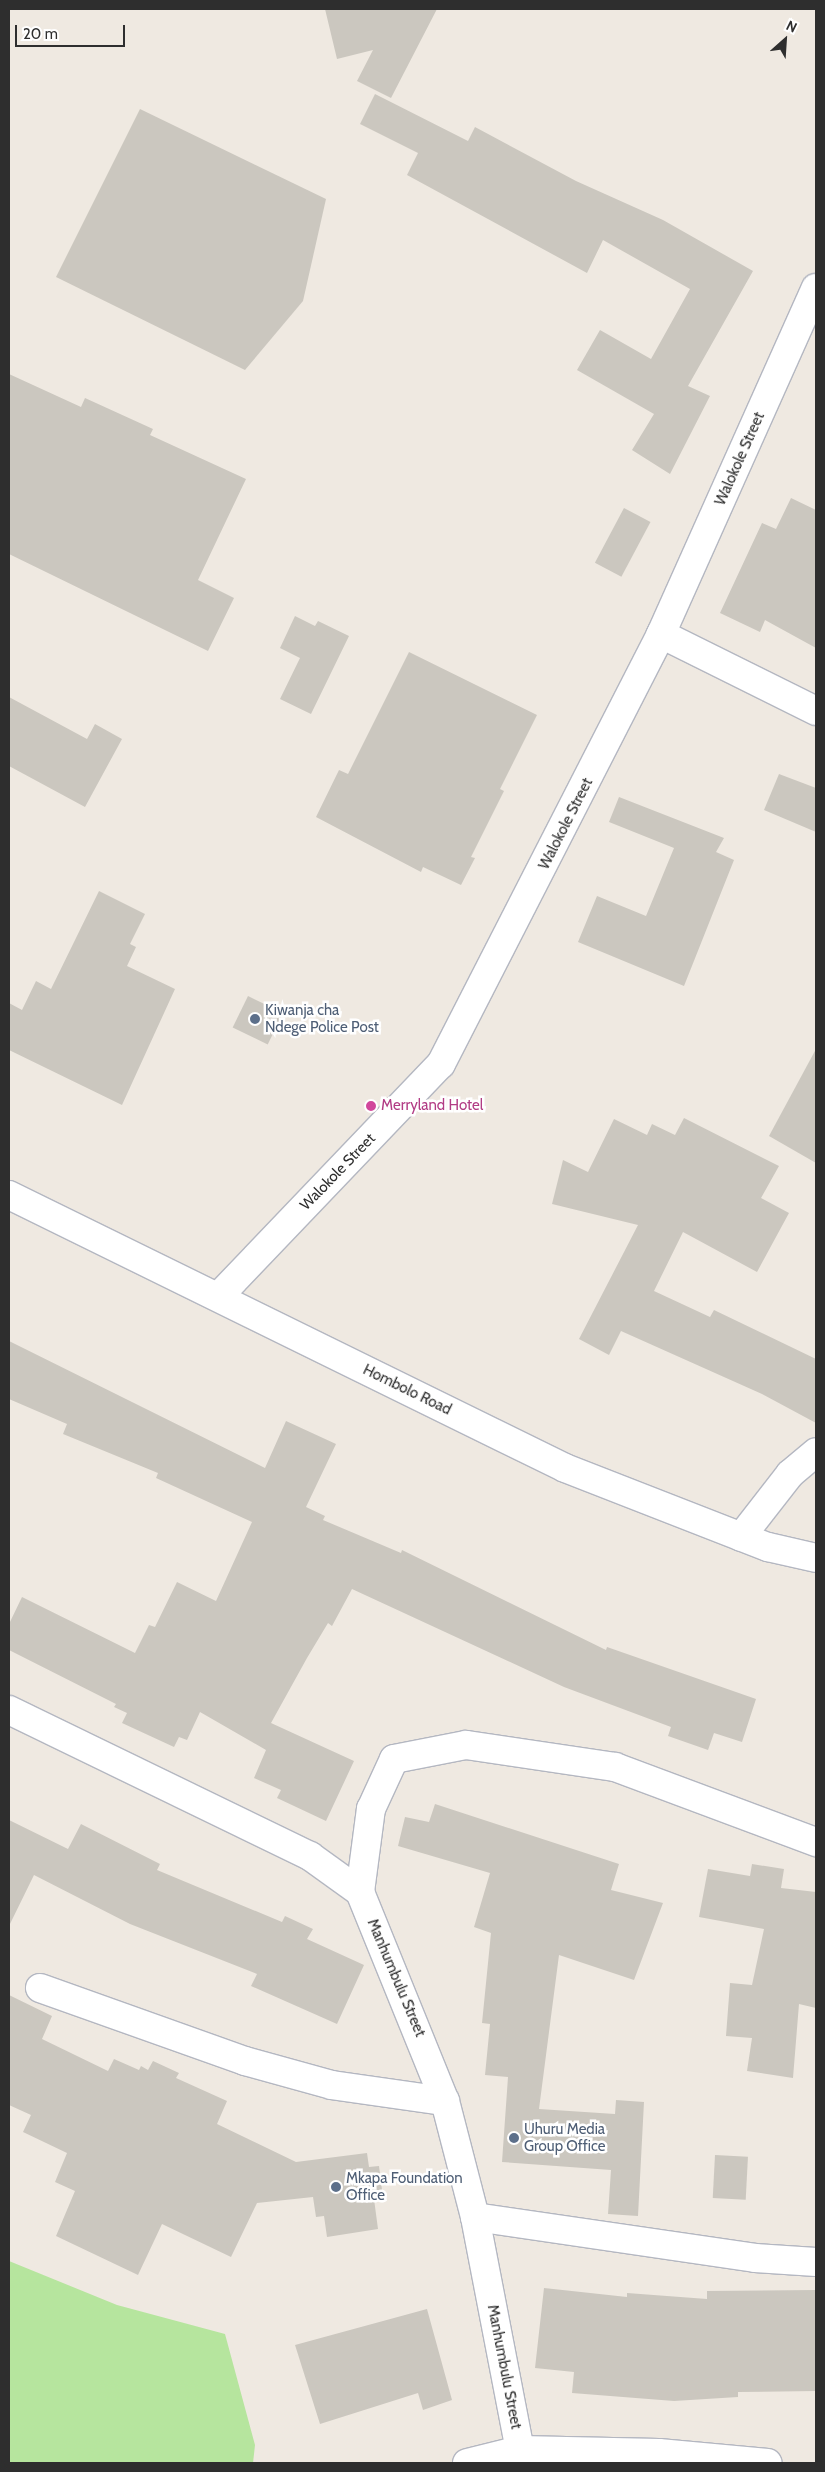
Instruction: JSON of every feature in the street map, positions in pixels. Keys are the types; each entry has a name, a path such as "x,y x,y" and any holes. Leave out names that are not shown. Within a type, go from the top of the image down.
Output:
{"street":[{"name":"Walokole Street","path":"219,1296 441,1064 661,634 816,288"},
{"path":"661,634 816,711"},
{"name":"Hombolo Road","path":"9,1195 219,1296 565,1468 741,1537 816,1558"},
{"path":"741,1537 790,1474 816,1452"},
{"path":"9,1710 310,1856 360,1892 371,1809 394,1759 466,1745 615,1768 816,1842"},
{"name":"Manhumbulu Street","path":"360,1892 445,2101 475,2217 520,2450"},
{"path":"40,1988 91,2009 265,2066 332,2085 445,2101"},
{"path":"475,2217 754,2258 816,2262"},
{"path":"467,2463 520,2450 659,2453 768,2463"}],"green space":[{"path":"9,2261 117,2305 225,2334 255,2445 253,2463 9,2463"}],"building":[{"path":"325,9 437,9 391,98 357,81 373,50 337,59"},
{"path":"375,94 468,141 475,127 576,181 663,220 753,271 688,386 710,396 670,474 632,450 654,414 577,370 600,330 651,359 690,289 603,240 587,273 407,175 418,153 360,124"},
{"path":"140,109 326,199 303,301 245,370 56,277"},
{"path":"9,374 81,407 85,398 153,429 150,435 246,479 198,580 234,598 208,651 9,554"},
{"path":"791,498 816,510 816,648 765,620 760,632 720,613 762,523 776,529"},
{"path":"624,508 650,522 621,577 595,563"},
{"path":"295,616 315,626 318,621 349,636 311,714 280,699 300,658 280,648"},
{"path":"409,652 537,715 500,789 504,791 471,857 475,858 461,885 423,867 421,872 316,817 339,770 348,774"},
{"path":"9,697 87,739 95,724 122,739 85,807 9,766"},
{"path":"779,774 816,788 816,832 764,810"},
{"path":"619,797 724,838 716,852 734,860 684,986 578,942 597,896 646,916 674,848 609,822"},
{"path":"99,891 145,914 130,944 136,947 127,966 175,989 122,1105 9,1050 9,1003 22,1010 36,981 51,989"},
{"path":"248,996 283,1013 268,1045 233,1027"},
{"path":"816,1049 816,1163 769,1136"},
{"path":"684,1118 779,1166 761,1198 789,1213 757,1272 683,1232 654,1291 710,1317 714,1310 816,1359 816,1423 762,1394 621,1331 609,1355 579,1339 638,1225 552,1204 563,1160 588,1172 614,1119 647,1135 652,1124 675,1135"},
{"path":"9,1341 265,1468 286,1421 336,1444 306,1507 325,1516 323,1520 401,1553 402,1550 606,1650 607,1647 756,1699 742,1742 714,1733 708,1750 668,1736 671,1727 564,1687 352,1589 332,1626 328,1623 271,1723 354,1761 326,1821 277,1798 281,1790 254,1778 266,1750 200,1712 187,1740 179,1737 174,1747 122,1723 127,1713 114,1707 116,1704 9,1650 9,1624 22,1597 135,1653 149,1625 155,1627 177,1582 216,1601 252,1522 156,1478 158,1473 63,1434 67,1424 9,1399"},
{"path":"435,1804 619,1864 611,1890 663,1903 634,1980 559,1955 539,2109 615,2114 616,2100 644,2102 638,2216 608,2214 611,2170 502,2162 508,2077 485,2075 490,2024 482,2023 491,1933 474,1927 490,1873 398,1846 405,1817 429,1822"},
{"path":"9,1820 68,1849 81,1824 160,1864 157,1870 282,1922 285,1916 313,1929 307,1939 364,1965 337,2024 251,1986 257,1974 130,1924 34,1875 9,1926"},
{"path":"752,1864 784,1869 781,1888 816,1892 816,2008 799,2004 793,2078 747,2071 752,2038 726,2036 730,1983 752,1985 764,1929 699,1917 708,1869 750,1876"},
{"path":"9,1995 52,2016 42,2039 108,2071 114,2059 139,2070 141,2066 148,2070 153,2061 179,2073 176,2078 227,2101 217,2124 296,2162 367,2153 369,2167 379,2166 383,2198 374,2199 378,2229 327,2237 324,2216 316,2217 313,2197 257,2203 231,2257 162,2224 138,2275 56,2236 75,2191 55,2182 67,2153 23,2132 31,2115 9,2105"},
{"path":"715,2155 748,2157 746,2200 713,2198"},
{"path":"544,2288 627,2297 627,2293 707,2299 707,2291 816,2290 816,2391 738,2392 738,2397 674,2401 572,2393 574,2372 535,2368"},
{"path":"427,2309 452,2400 423,2410 418,2393 320,2424 295,2345"}],"place":[{"name":"Kiwanja cha Ndege Police Post","path":"255,1019"},
{"name":"Merryland Hotel","path":"371,1106"},
{"name":"Uhuru Media Group Office","path":"514,2138"},
{"name":"Mkapa Foundation Office","path":"336,2187"}]}
